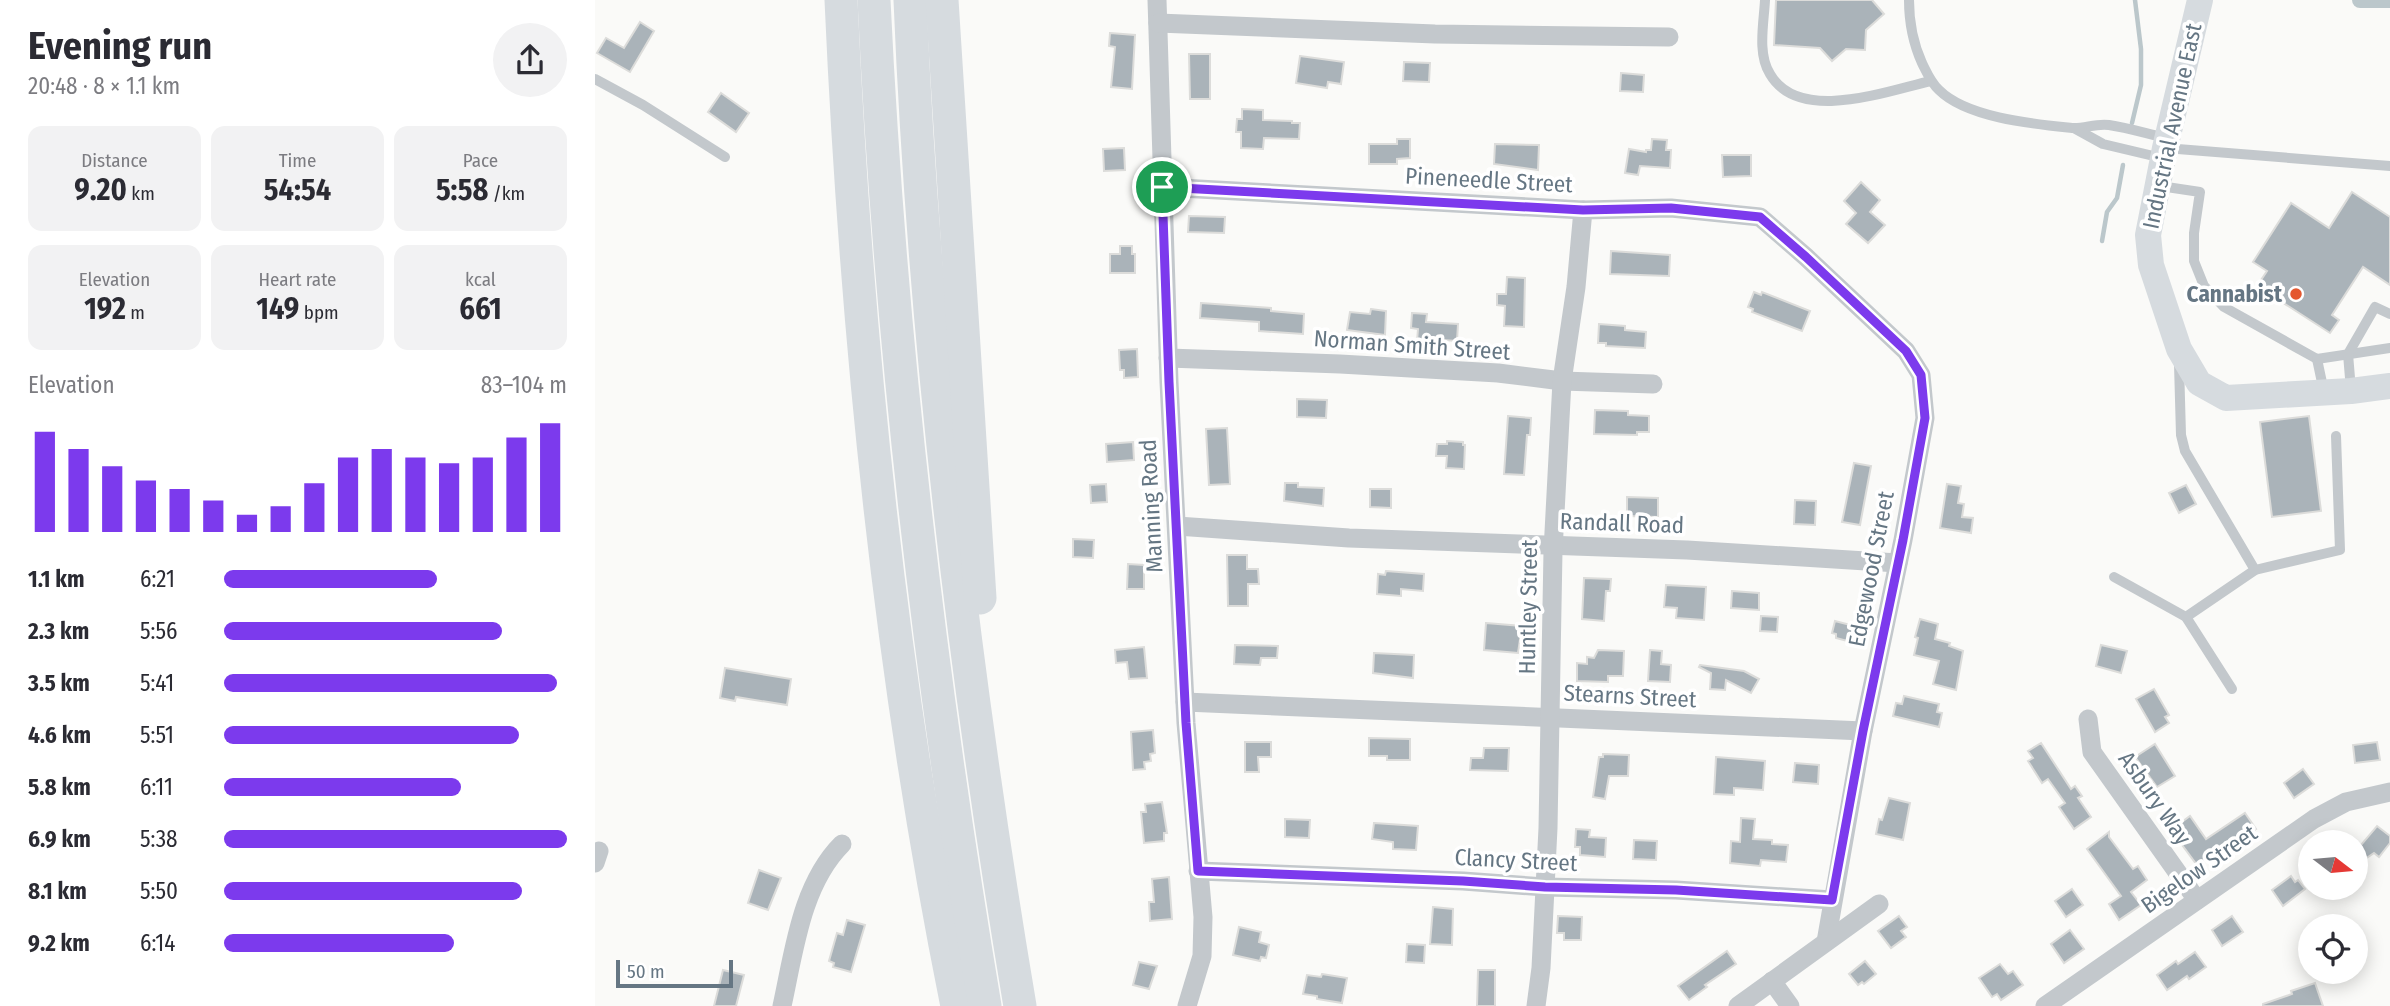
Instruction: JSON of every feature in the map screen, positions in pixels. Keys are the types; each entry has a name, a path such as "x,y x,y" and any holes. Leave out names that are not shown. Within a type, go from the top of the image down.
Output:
{"highway":[{"path":"830,0 848,144 871,405 901,672 927,844 957,1006"},
{"path":"841,0 848,144"},
{"path":"874,0 887,217 909,455 936,696 985,1006"},
{"path":"910,0 926,260 950,523 965,649 1020,1006"},
{"path":"942,0 970,464 1004,910"},
{"path":"951,153 961,99 960,0"}],"street":[{"name":"Manning Road","path":"1157,0 1168,358 1185,702 1203,917 1202,956 1187,1006"},
{"name":"Industrial Avenue East","path":"2199,4 2157,185 2150,220 2148,250 2179,349 2199,383 2226,398 2324,393 2390,386"},
{"path":"1158,23 1435,34 1669,37"},
{"name":"Pineneedle Street","path":"1162,187 1583,210 1671,208 1760,217 1800,251"},
{"name":"Huntley Street","path":"1536,1006 1545,887 1553,545 1562,381 1576,288 1583,210"},
{"name":"Edgewood Street","path":"1800,251 1906,351 1921,375 1925,418 1863,731 1826,942"},
{"name":"Norman Smith Street","path":"1168,358 1353,364 1498,373 1562,381 1653,384"},
{"name":"Randall Road","path":"1177,526 1349,538 1687,550 1898,563"},
{"name":"Stearns Street","path":"1185,702 1863,731"},
{"name":"Asbury Way","path":"2088,719 2092,752 2197,900"},
{"name":"Bigelow Street","path":"2045,1006 2330,809 2346,802 2390,792"},
{"path":"782,1006 810,894 827,859 842,844"},
{"name":"Clancy Street","path":"1198,871 1463,881 1545,887 1676,890 1832,900"},
{"path":"1738,1006 1879,904"},
{"path":"1772,982 1790,1006"}],"lane":[{"path":"1765,0 1763,52 1770,74 1789,94 1812,101 1848,100 1931,81"},
{"path":"1909,0 1911,27 1918,54 1931,81 1950,100 1982,114 2074,128 2103,144 2390,166"},
{"path":"595,79 643,105 725,157"},
{"path":"2074,128 2109,125 2165,148"},
{"path":"2157,185 2200,192 2194,233 2194,261 2204,286 2224,307 2317,359 2390,348"},
{"path":"2351,391 2348,355 2375,307 2390,314"},
{"path":"2179,349 2181,435 2185,451 2255,570"},
{"path":"2317,359 2324,393"},
{"path":"2186,617 2255,570 2340,550 2336,436"},
{"path":"2114,577 2186,617 2232,689"}],"building":[{"path":"1776,0 1872,0 1884,14 1866,30 1865,50 1846,49 1832,61 1820,48 1774,45"},
{"path":"640,22 654,31 630,72 597,53 606,38 624,48"},
{"path":"1110,33 1135,35 1132,89 1111,87 1115,47 1109,46"},
{"path":"1189,54 1210,54 1210,99 1190,99"},
{"path":"1300,56 1344,62 1341,84 1328,82 1327,88 1296,83"},
{"path":"1404,62 1430,63 1429,82 1403,81"},
{"path":"1621,73 1644,75 1643,92 1620,91"},
{"path":"721,93 749,113 736,132 708,112"},
{"path":"1242,109 1263,110 1263,120 1300,123 1299,139 1264,138 1263,149 1241,148 1241,132 1236,132 1237,119 1242,119"},
{"path":"1397,139 1410,139 1410,158 1397,159 1397,164 1369,164 1369,144 1397,144"},
{"path":"1652,139 1667,140 1666,150 1671,150 1670,168 1640,166 1638,175 1625,173 1629,149 1646,152 1651,150"},
{"path":"1495,144 1539,145 1538,170 1494,164"},
{"path":"1124,148 1125,170 1104,171 1103,149"},
{"path":"1722,155 1751,155 1751,176 1723,177"},
{"path":"1861,182 1880,200 1870,212 1885,225 1868,243 1846,224 1856,213 1844,201"},
{"path":"2352,192 2390,217 2390,285 2363,267 2332,315 2339,320 2330,333 2257,286 2267,271 2253,262 2291,203 2329,228"},
{"path":"1189,216 1225,217 1224,233 1188,232"},
{"path":"1120,246 1132,246 1135,273 1110,273 1110,254 1120,254"},
{"path":"1611,251 1670,255 1669,276 1610,274"},
{"path":"1507,277 1525,278 1524,327 1504,326 1505,306 1497,305 1497,294 1506,294"},
{"path":"1754,292 1761,295 1762,292 1810,311 1802,331 1752,312 1753,309 1748,307"},
{"path":"1201,303 1271,308 1271,311 1304,314 1303,334 1259,331 1259,322 1200,318"},
{"path":"1371,309 1386,311 1385,335 1347,330 1350,312 1370,314"},
{"path":"1412,313 1427,314 1426,322 1458,324 1457,341 1417,341 1418,329 1411,328"},
{"path":"1599,324 1625,326 1625,330 1646,332 1645,348 1606,346 1606,343 1598,343"},
{"path":"1137,349 1138,377 1124,378 1124,370 1120,370 1119,350"},
{"path":"1297,399 1327,400 1326,418 1297,417"},
{"path":"1595,410 1628,411 1628,415 1649,416 1649,432 1637,432 1637,435 1594,434"},
{"path":"1508,416 1531,418 1524,475 1504,474"},
{"path":"2309,416 2321,511 2272,517 2260,422"},
{"path":"1227,428 1230,484 1209,485 1206,429"},
{"path":"1447,441 1463,442 1465,445 1464,469 1446,468 1447,456 1436,456 1437,444 1447,444"},
{"path":"1133,442 1134,460 1107,462 1106,444"},
{"path":"1854,463 1871,466 1860,525 1842,522"},
{"path":"1285,483 1298,483 1298,487 1324,488 1323,506 1284,501"},
{"path":"1106,484 1107,502 1091,503 1090,485"},
{"path":"1947,484 1961,486 1958,503 1964,504 1962,517 1973,518 1971,533 1940,528"},
{"path":"2186,485 2196,504 2179,513 2169,493"},
{"path":"1370,489 1391,489 1391,508 1370,507"},
{"path":"1627,497 1658,498 1658,517 1627,516"},
{"path":"1795,500 1816,501 1815,525 1794,524"},
{"path":"1073,539 1094,540 1093,558 1073,557"},
{"path":"1227,555 1247,555 1247,569 1258,569 1259,584 1248,584 1248,606 1228,606"},
{"path":"1128,564 1144,565 1144,589 1127,589"},
{"path":"1386,571 1424,574 1423,591 1401,589 1401,596 1377,594 1378,574 1385,575"},
{"path":"1584,578 1611,579 1610,591 1606,591 1604,621 1582,619"},
{"path":"1666,585 1706,587 1704,620 1676,618 1677,608 1664,607"},
{"path":"1732,591 1759,593 1759,610 1731,608"},
{"path":"1761,616 1778,617 1777,632 1760,631"},
{"path":"1920,619 1938,624 1935,639 1950,643 1949,646 1963,651 1956,690 1933,684 1939,661 1914,655"},
{"path":"1835,621 1858,627 1855,643 1836,638 1836,634 1832,633"},
{"path":"1486,623 1522,626 1518,653 1484,650"},
{"path":"1235,645 1278,646 1277,658 1261,658 1260,665 1234,664"},
{"path":"2101,645 2127,651 2121,673 2096,666"},
{"path":"1144,647 1147,678 1129,679 1127,662 1116,663 1115,650"},
{"path":"1598,650 1624,651 1623,676 1608,676 1608,682 1577,681 1577,663 1587,664 1587,657 1594,658"},
{"path":"1650,650 1662,651 1661,664 1671,665 1670,682 1648,681"},
{"path":"1374,653 1414,655 1413,678 1373,673"},
{"path":"1699,667 1744,671 1759,679 1751,693 1726,680 1725,690 1710,689 1711,673"},
{"path":"725,668 791,679 787,705 736,697 735,701 720,698"},
{"path":"2154,689 2169,715 2165,717 2169,723 2155,732 2136,699"},
{"path":"1904,696 1939,704 1937,712 1942,713 1939,727 1893,716 1896,703 1902,704"},
{"path":"1153,730 1155,753 1150,754 1151,761 1144,762 1145,769 1133,770 1131,732"},
{"path":"1369,738 1410,739 1410,760 1387,760 1387,756 1369,756"},
{"path":"1245,742 1271,742 1271,757 1258,757 1259,772 1245,772"},
{"path":"2377,742 2380,760 2355,763 2353,745"},
{"path":"2041,743 2071,789 2075,786 2082,796 2078,798 2091,817 2074,829 2059,807 2065,803 2048,779 2042,783 2028,761 2033,758 2028,751"},
{"path":"2155,744 2175,776 2157,787 2135,757"},
{"path":"1484,748 1509,748 1508,771 1470,770 1471,758 1483,758"},
{"path":"1603,754 1629,755 1628,776 1609,776 1605,799 1593,797 1599,757 1603,757"},
{"path":"1716,757 1765,761 1763,790 1734,788 1734,795 1714,794"},
{"path":"1795,763 1819,765 1818,784 1793,782"},
{"path":"2303,769 2314,784 2294,798 2284,783"},
{"path":"1889,798 1910,803 1903,840 1876,834 1879,819 1882,820"},
{"path":"1162,802 1167,833 1164,833 1164,841 1144,843 1141,812 1146,812 1145,804"},
{"path":"2245,813 2256,829 2236,843 2233,839 2197,865 2171,830 2190,816 2206,839"},
{"path":"1741,818 1755,819 1753,839 1772,840 1772,844 1788,845 1786,862 1761,860 1760,866 1730,863 1731,841 1740,842"},
{"path":"1285,819 1310,820 1309,838 1285,837"},
{"path":"1374,823 1418,826 1416,850 1393,849 1393,842 1372,839"},
{"path":"2377,826 2390,836 2390,843 2379,857 2374,853 2368,857 2368,837"},
{"path":"1576,829 1590,830 1589,837 1606,838 1605,857 1580,855 1580,847 1575,847"},
{"path":"2109,832 2109,837 2133,869 2138,866 2147,880 2131,892 2141,905 2119,920 2109,904 2121,896 2087,849"},
{"path":"1634,840 1657,841 1656,860 1633,859"},
{"path":"759,870 781,878 768,910 748,903"},
{"path":"2291,876 2295,882 2298,880 2298,894 2283,906 2272,890"},
{"path":"1169,877 1172,919 1150,921 1149,902 1154,902 1152,879"},
{"path":"2072,889 2083,905 2066,917 2055,901"},
{"path":"1433,907 1453,909 1452,945 1430,944"},
{"path":"1558,916 1582,917 1581,940 1564,940 1564,933 1557,933"},
{"path":"1899,916 1907,927 1901,931 1906,937 1891,948 1878,931"},
{"path":"2232,916 2243,932 2222,946 2212,930"},
{"path":"847,920 865,925 851,972 833,967 834,963 829,961 837,933 843,935"},
{"path":"1239,927 1261,932 1259,942 1269,945 1266,958 1261,957 1260,961 1233,955"},
{"path":"2070,930 2084,949 2064,963 2051,944"},
{"path":"1407,944 1425,945 1424,963 1406,962"},
{"path":"1727,951 1736,964 1705,985 1707,987 1689,1000 1678,986"},
{"path":"2195,952 2206,967 2167,990 2157,975 2176,961 2178,964"},
{"path":"1865,961 1876,974 1864,984 1862,982 1858,985 1849,974"},
{"path":"1139,962 1157,966 1149,989 1133,985"},
{"path":"2000,964 2008,974 2013,971 2023,985 2001,1000 1997,994 1992,997 1979,978"},
{"path":"723,970 744,975 736,1006 714,1006"},
{"path":"1478,970 1495,970 1495,1006 1477,1006"},
{"path":"1322,974 1347,978 1342,1003 1303,994 1307,975 1321,977"},
{"path":"2315,984 2323,1006 2263,1006 2292,994 2291,991"}],"waterway":[{"path":"2132,123 2141,85 2141,49 2135,0"},
{"path":"2360,0 2390,0"},
{"path":"2102,241 2107,212 2117,198 2123,165"}],"place":[{"name":"Cannabist","path":"2296,294"}],"route":[{"path":"1162,187 1583,210 1671,208 1760,217 1906,351 1921,375 1925,418 1832,900 1676,890 1545,887 1463,881 1198,871 1186,723 1162,187"}]}
